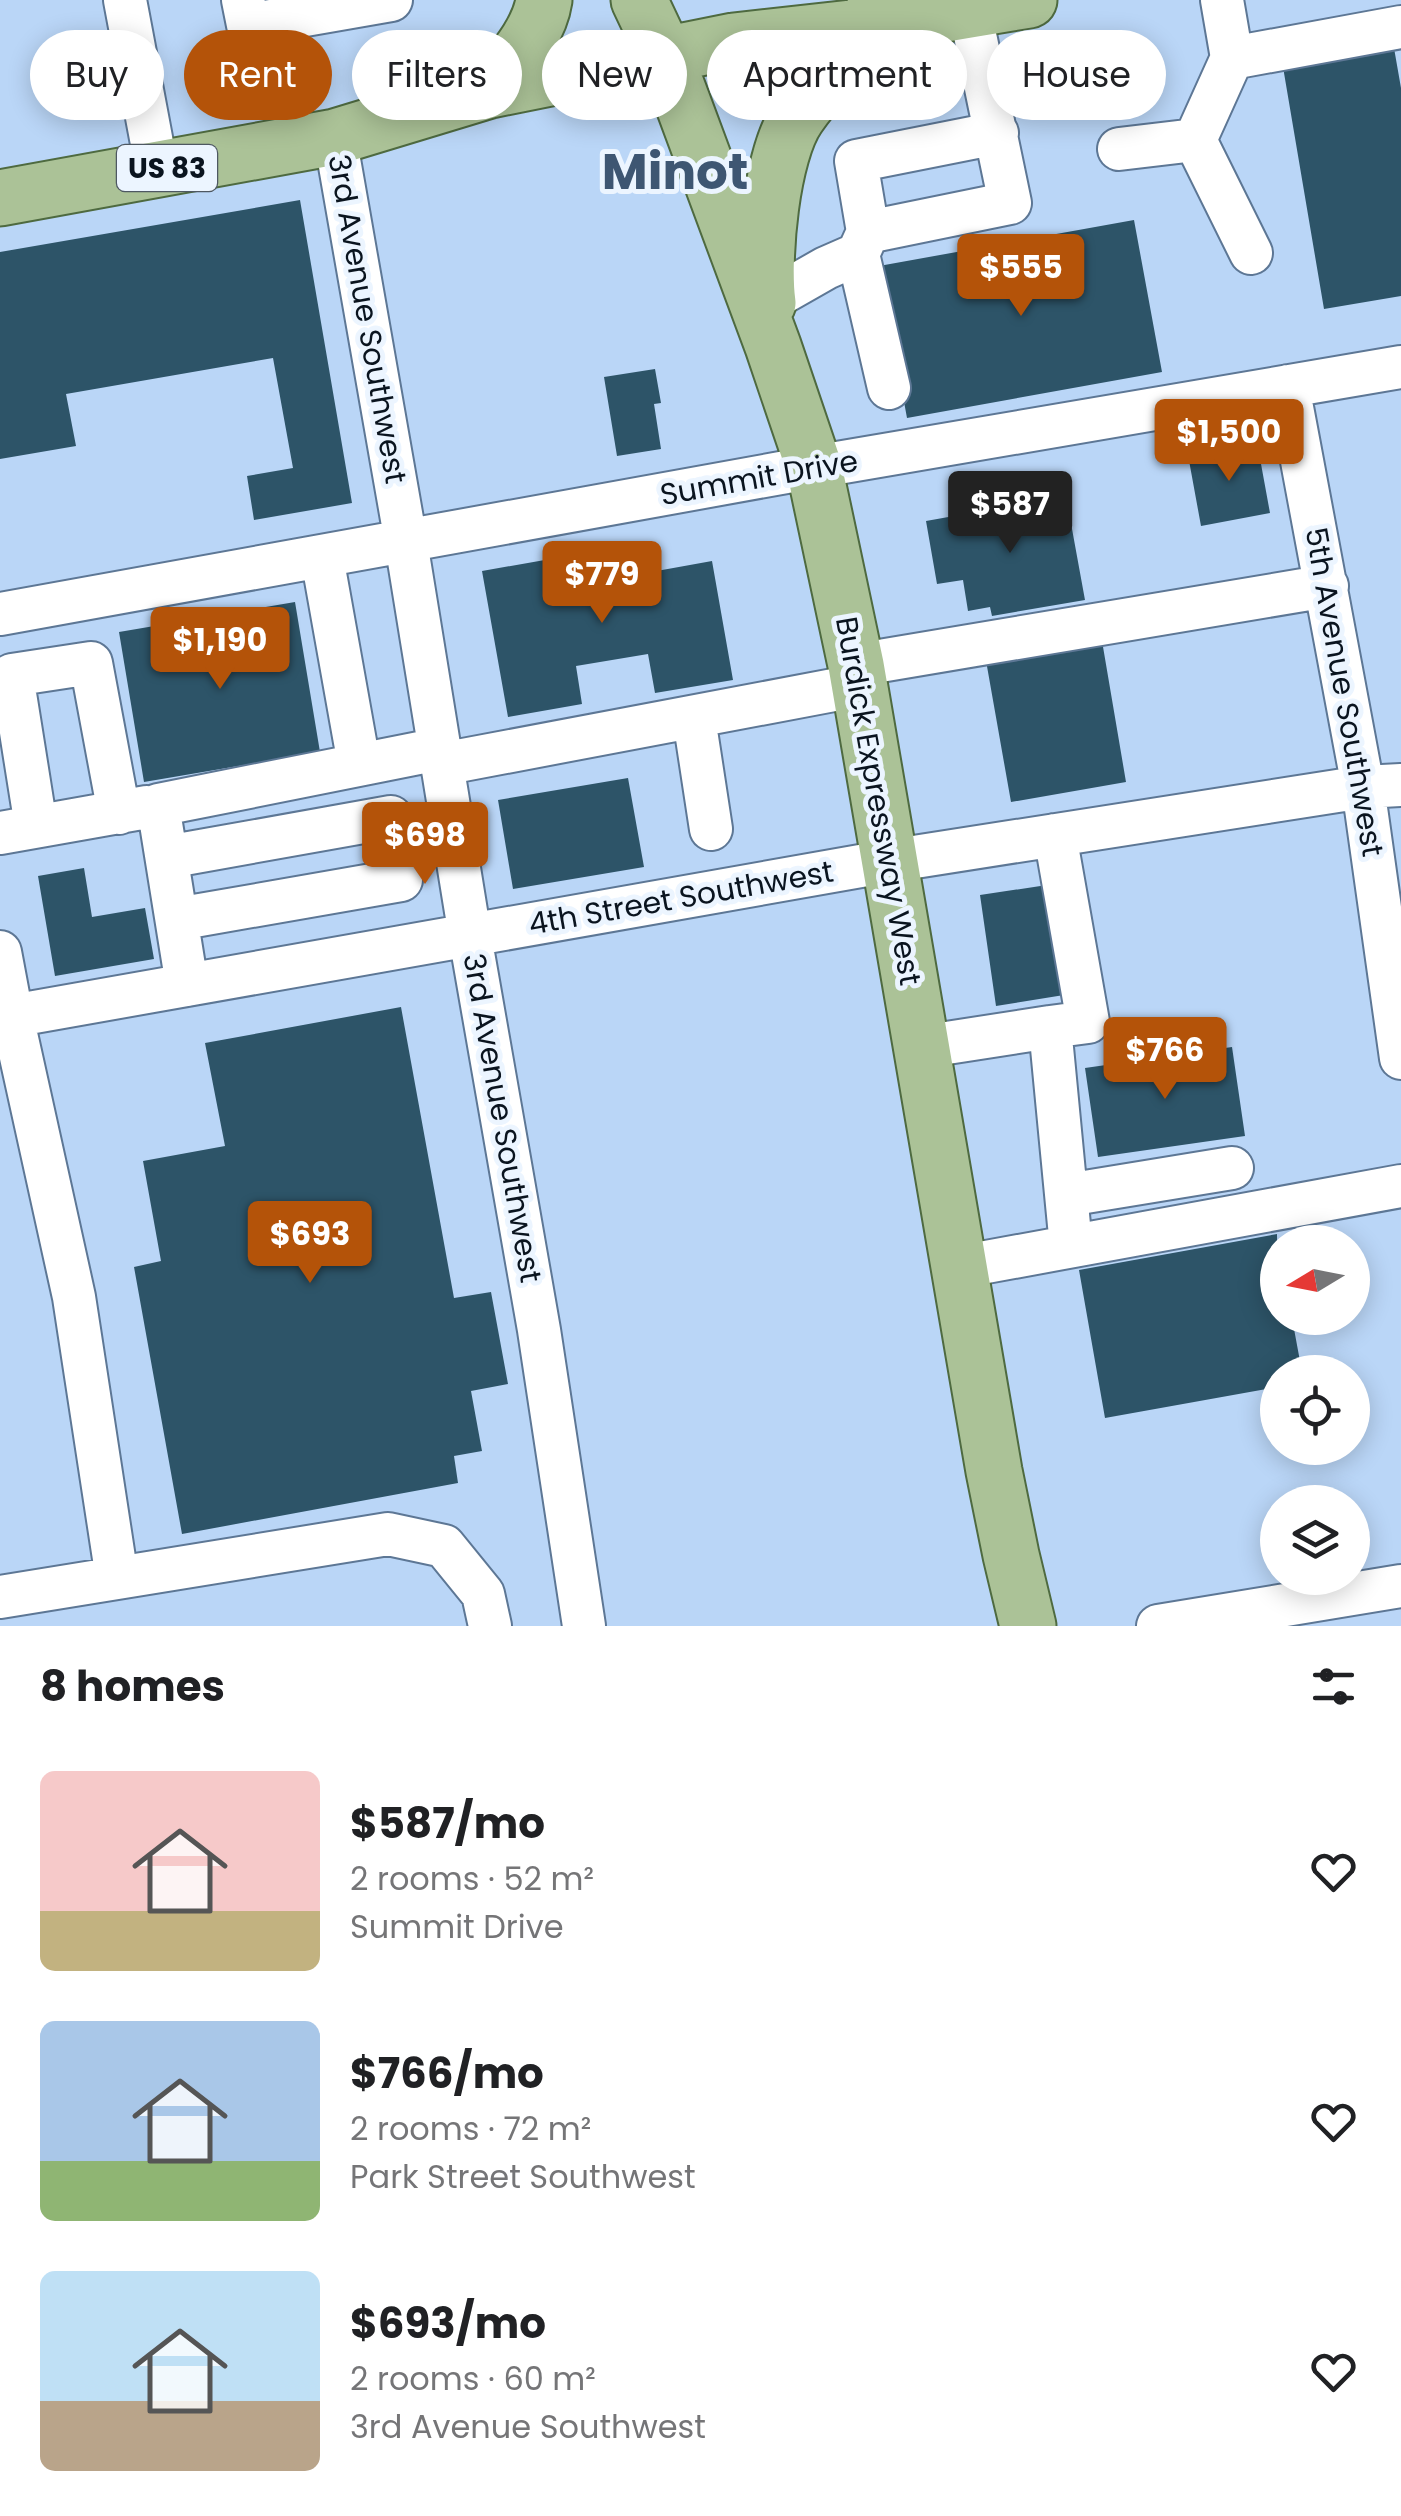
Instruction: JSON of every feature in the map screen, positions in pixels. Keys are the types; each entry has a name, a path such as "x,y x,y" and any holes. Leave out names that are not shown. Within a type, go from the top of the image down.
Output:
{"main road":[{"path":"522,48 544,0"},
{"name":"Burdick Expressway West","path":"640,0 654,30"},
{"path":"771,324 765,282 775,176 782,149 796,119 879,25 784,0"},
{"name":"US 83","path":"687,51 1029,0"},
{"name":"Burdick Expressway West","path":"687,111 771,324 814,467 858,675 994,1471 1028,1626"},
{"name":"US 83","path":"0,198 335,137 391,120"}],"street":[{"path":"125,0 158,170"},
{"path":"243,0 248,25 302,8 390,0"},
{"path":"1195,140 1232,58 1222,0"},
{"path":"771,324 826,268 863,243 1010,202 970,11"},
{"path":"1232,58 1401,27"},
{"path":"889,388 863,243 856,160 997,133"},
{"name":"3rd Avenue Southwest","path":"335,137 539,1330 584,1626"},
{"path":"1118,149 1195,140"},
{"path":"1195,140 1252,253"},
{"name":"Summit Drive","path":"0,614 814,467 1401,367"},
{"name":"5th Avenue Southwest","path":"1288,386 1327,586 1382,786 1401,1058"},
{"path":"177,918 400,880 390,817 370,761 322,558"},
{"path":"187,986 168,857 138,809 91,663 12,675 18,830 138,809 370,761 441,756 694,718 858,675 1327,586"},
{"path":"694,718 710,829"},
{"name":"4th Street Southwest","path":"6,1017 889,861 1382,786"},
{"path":"168,857 390,817"},
{"path":"921,1047 1088,1022 1054,835"},
{"path":"0,952 6,1017 74,1297 117,1578"},
{"path":"1050,1027 1071,1246"},
{"path":"1067,1195 1232,1168"},
{"path":"959,1266 1401,1186"},
{"path":"0,1598 388,1534 444,1546 483,1594 490,1626"},
{"path":"1158,1626 1401,1586"}],"building":[{"path":"1394,48 1401,88 1401,296 1324,309 1283,67"},
{"path":"300,200 352,503 254,520 247,476 293,468 273,358 66,394 76,446 0,459 0,252"},
{"path":"1134,220 1162,372 907,418 879,266"},
{"path":"655,369 661,403 654,404 661,449 617,456 604,377"},
{"path":"1257,442 1270,513 1201,526 1188,455"},
{"path":"1066,496 1085,600 992,616 990,607 968,611 963,580 937,584 926,521"},
{"path":"624,546 629,576 712,561 733,680 655,693 648,654 576,666 582,704 508,717 482,571"},
{"path":"295,602 320,752 144,782 119,632"},
{"path":"1101,635 1126,782 1011,802 985,655"},
{"path":"628,778 644,867 513,889 498,800"},
{"path":"84,868 92,917 145,908 154,959 55,976 38,876"},
{"path":"1047,885 1064,995 996,1006 980,895"},
{"path":"401,1007 454,1298 491,1292 508,1384 471,1391 482,1451 454,1456 458,1483 182,1534 134,1267 161,1261 143,1161 225,1146 205,1043"},
{"path":"1232,1047 1245,1136 1098,1157 1085,1068"},
{"path":"1260,1237 1260,1335 1295,1335 1299,1355 1260,1355 1260,1390 1105,1418 1079,1270"}],"district":[{"name":"Minot","path":"675,171"}]}
